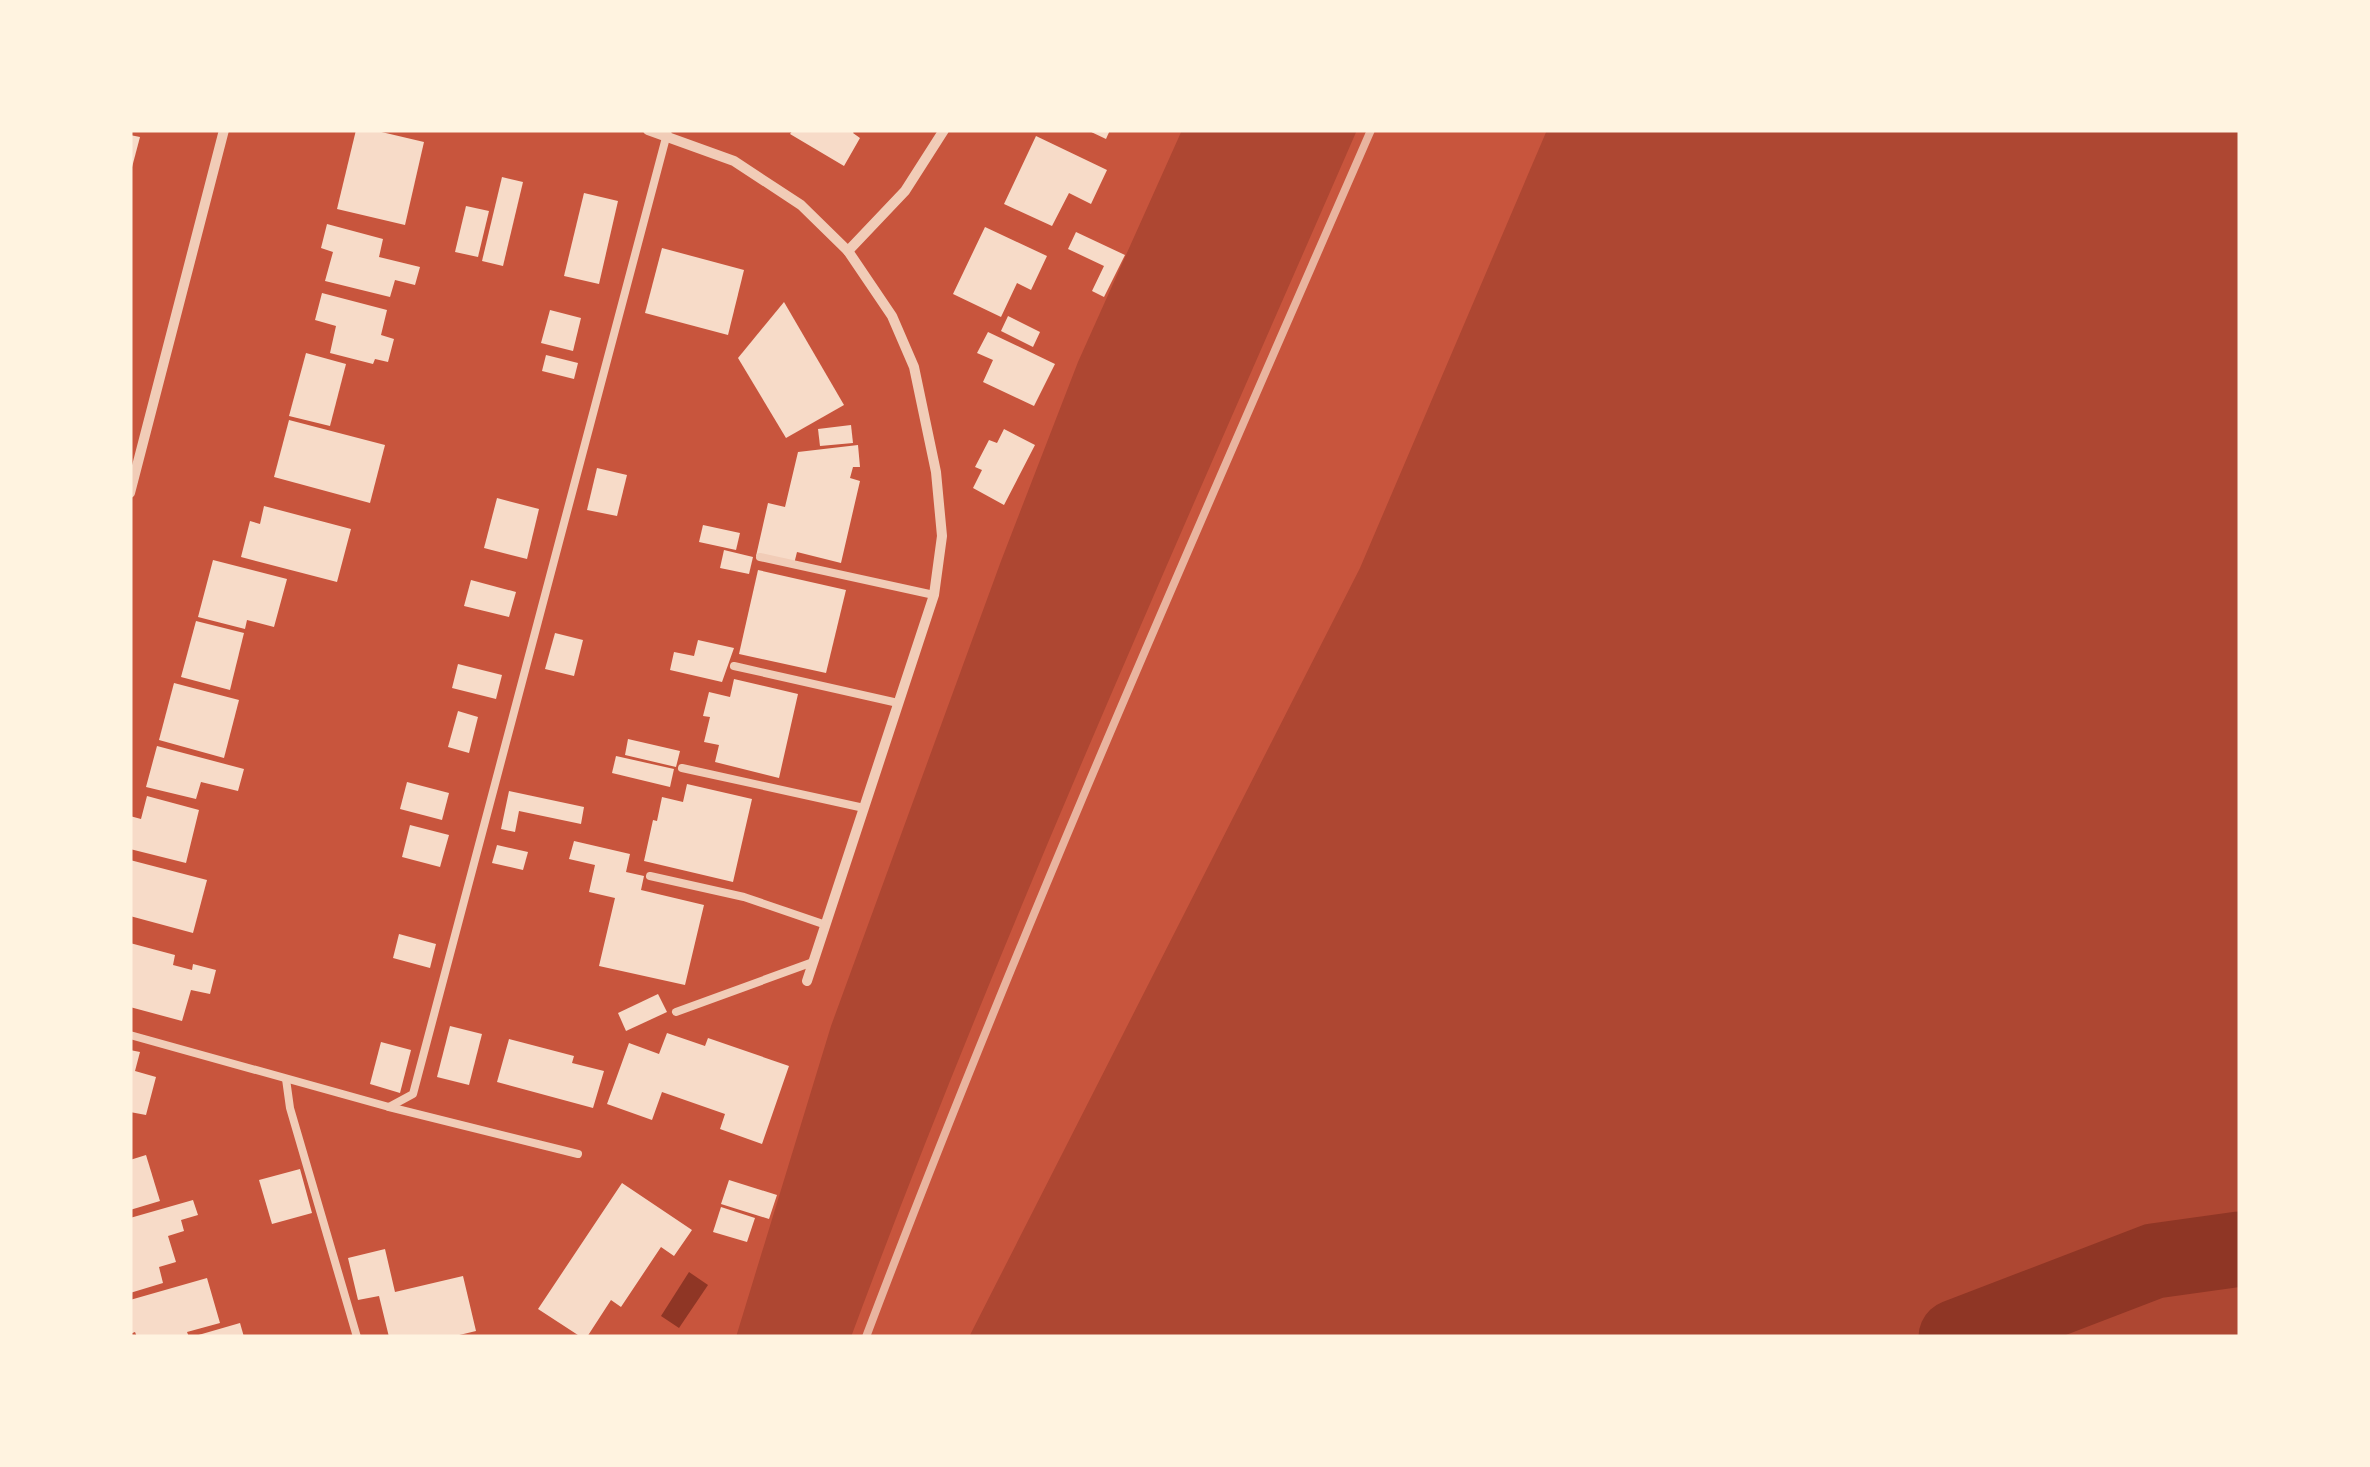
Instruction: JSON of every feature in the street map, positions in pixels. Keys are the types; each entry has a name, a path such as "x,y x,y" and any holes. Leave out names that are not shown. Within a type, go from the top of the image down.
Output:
{"street":[{"path":"130,493 224,130"},
{"path":"648,130 667,132 734,162 800,205 848,250 892,316 914,367 936,472 942,536 934,595 808,981"},
{"path":"848,250 905,191 944,130"}],"lane":[{"path":"389,1107 413,1094 667,132"},
{"path":"760,557 934,595"},
{"path":"734,666 898,703"},
{"path":"682,768 864,808"},
{"path":"650,876 744,897 826,925"},
{"path":"676,1012 814,962"},
{"path":"130,1035 389,1107 578,1154"},
{"path":"286,1079 290,1108 357,1337"}],"shaded area":[{"path":"1182,130 1357,130 1032,881 851,1337 736,1337 831,1026 1001,561 1078,362"},
{"path":"1547,130 2240,130 2240,1337 969,1337 1360,568"},
{"path":"689,1272 708,1285 679,1328 661,1316"}],"building":[{"path":"356,130 424,142 405,225 337,209"},
{"path":"793,130 855,130 853,133 860,138 844,166 790,134"},
{"path":"1087,130 1110,130 1106,139"},
{"path":"130,135 140,137 131,171 130,171"},
{"path":"1036,136 1107,170 1091,204 1069,193 1052,226 1004,204"},
{"path":"502,177 523,182 503,266 482,261"},
{"path":"584,193 618,201 599,284 564,276"},
{"path":"466,206 489,211 478,257 455,252"},
{"path":"327,224 383,239 379,257 420,267 415,285 395,280 390,297 325,281 333,252 321,248"},
{"path":"985,227 1047,256 1031,290 1017,283 1001,317 953,294"},
{"path":"1076,232 1125,255 1104,297 1092,291 1104,266 1068,249"},
{"path":"662,248 744,270 728,335 645,313"},
{"path":"322,293 387,310 381,335 394,339 388,362 375,359 373,364 330,353 336,326 315,320"},
{"path":"784,302 844,405 786,438 738,358"},
{"path":"550,310 581,318 573,351 541,343"},
{"path":"1008,316 1040,332 1033,347 1001,331"},
{"path":"988,332 1055,364 1034,406 983,382 993,360 977,353"},
{"path":"306,353 346,364 330,426 289,416"},
{"path":"546,355 578,363 574,379 542,371"},
{"path":"289,420 385,445 370,503 274,477"},
{"path":"851,425 853,443 820,446 818,429"},
{"path":"1004,429 1035,445 1004,505 973,488 982,470 975,467 989,440 997,443"},
{"path":"858,445 860,467 853,467 850,478 860,481 841,563 797,552 794,564 756,556 768,503 785,507 798,452"},
{"path":"597,468 627,475 617,516 587,510"},
{"path":"497,498 539,509 527,559 484,548"},
{"path":"264,506 351,529 337,582 241,557 250,521 260,524"},
{"path":"703,525 740,533 736,550 699,542"},
{"path":"724,550 753,557 749,574 720,568"},
{"path":"213,560 287,579 274,627 247,620 245,629 198,617"},
{"path":"758,570 846,590 826,673 739,654"},
{"path":"471,580 516,592 509,617 464,606"},
{"path":"196,621 244,633 230,690 181,677"},
{"path":"555,633 583,640 574,676 545,669"},
{"path":"698,640 734,648 722,682 670,670 674,652 694,656"},
{"path":"458,664 502,675 496,699 452,688"},
{"path":"734,679 798,694 779,778 715,762 719,745 704,742 710,717 703,716 709,692 730,697"},
{"path":"174,683 239,700 224,758 159,740"},
{"path":"458,711 478,717 469,753 448,747"},
{"path":"628,739 680,751 676,767 625,755"},
{"path":"157,746 244,769 238,791 201,782 196,799 146,787"},
{"path":"616,756 674,769 670,787 612,773"},
{"path":"407,782 449,793 442,820 400,809"},
{"path":"687,784 752,799 733,882 644,861 662,797 683,802"},
{"path":"509,791 584,807 581,824 519,811 515,832 501,829"},
{"path":"147,796 199,810 186,863 130,849 130,816 141,819"},
{"path":"410,825 449,835 440,867 402,857"},
{"path":"574,841 630,854 626,872 644,876 641,890 704,905 685,985 599,966 615,898 589,892 595,865 569,859"},
{"path":"497,845 528,852 523,870 492,863"},
{"path":"130,860 207,880 193,933 130,916"},
{"path":"399,934 436,944 430,968 393,958"},
{"path":"130,943 175,955 173,965 192,970 193,964 216,970 210,994 191,990 182,1021 130,1007"},
{"path":"658,994 667,1012 626,1031 618,1013"},
{"path":"450,1026 482,1034 469,1085 437,1077"},
{"path":"667,1033 705,1046 708,1038 789,1066 762,1144 720,1129 725,1114 662,1092 652,1120 607,1104 629,1043 659,1054"},
{"path":"509,1039 574,1056 572,1063 604,1071 593,1108 497,1082"},
{"path":"381,1042 411,1050 400,1093 370,1084"},
{"path":"130,1050 140,1052 135,1071 156,1077 146,1115 130,1112"},
{"path":"146,1155 160,1201 130,1210 130,1160"},
{"path":"300,1169 312,1213 272,1224 259,1180"},
{"path":"729,1180 777,1195 769,1219 721,1204"},
{"path":"622,1183 692,1230 674,1256 661,1247 621,1307 611,1300 587,1337 581,1337 538,1309"},
{"path":"193,1200 198,1215 181,1220 184,1231 168,1236 176,1262 159,1267 163,1283 130,1293 130,1218"},
{"path":"721,1207 755,1218 747,1242 713,1232"},
{"path":"385,1249 395,1292 463,1276 476,1331 451,1337 389,1337 379,1296 358,1300 348,1258"},
{"path":"207,1278 220,1323 187,1332 189,1337 130,1334 130,1300"},
{"path":"240,1323 244,1337 195,1337 195,1336"}],"waterway":[{"path":"1956,1337 2154,1261 2240,1249"}],"railway":[{"path":"866,1337 1048,881 1371,130"}]}
